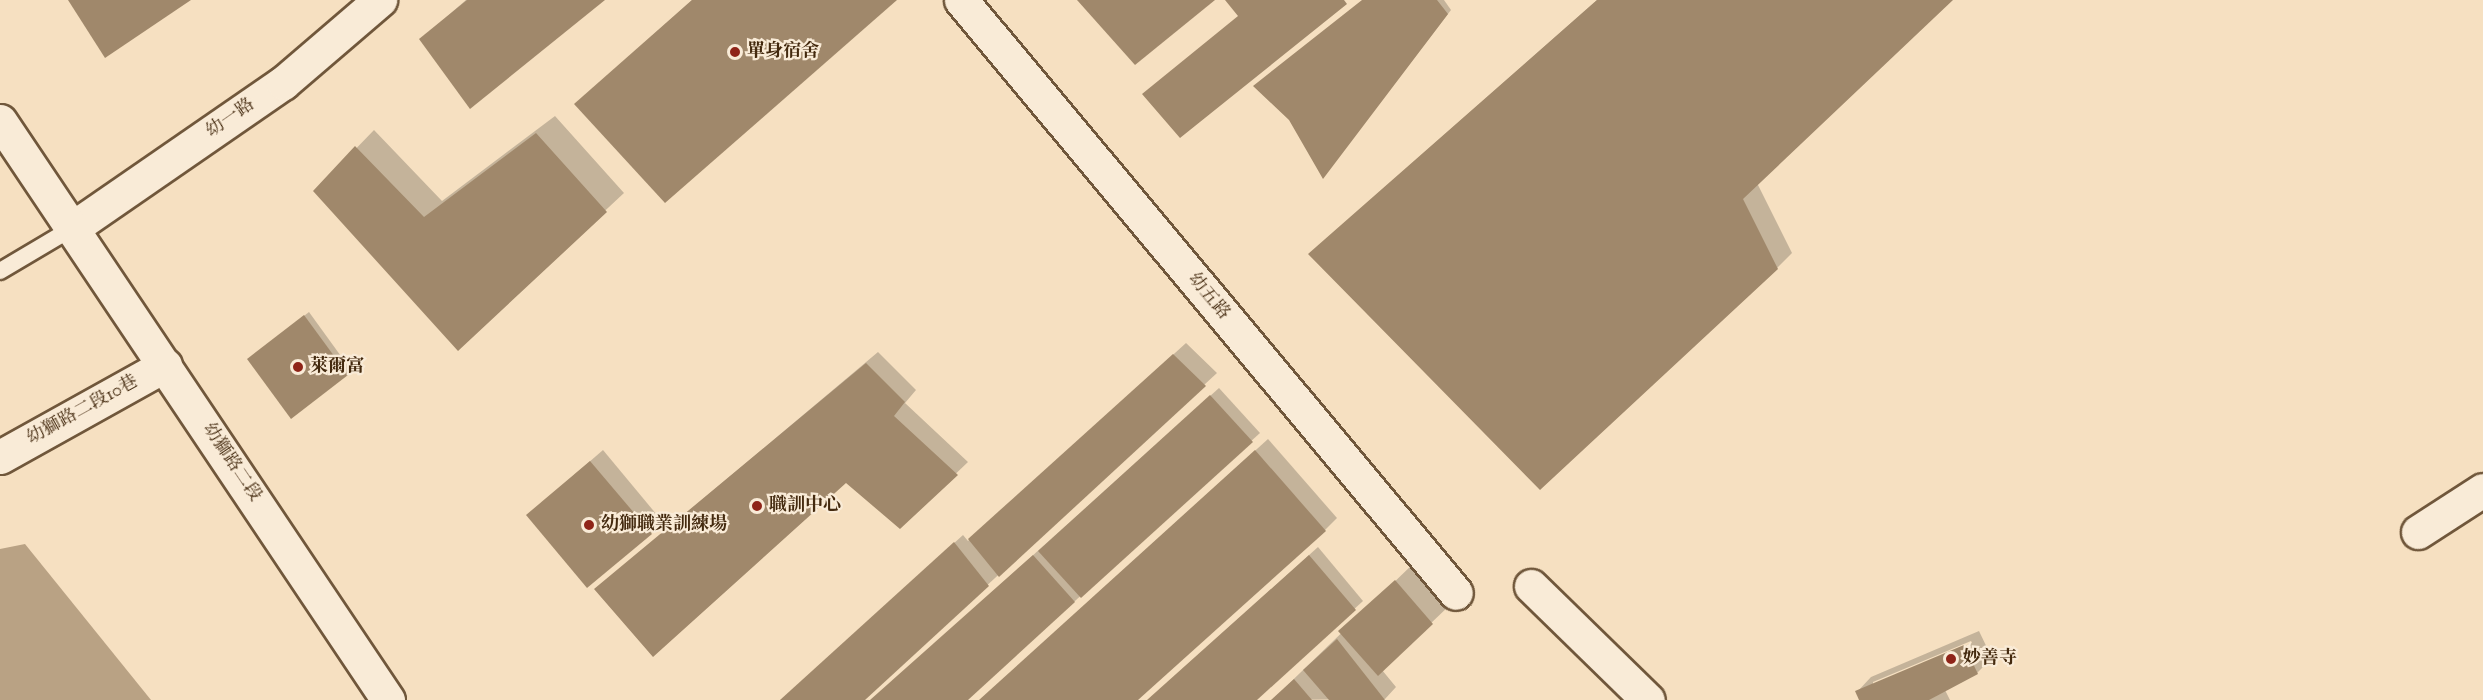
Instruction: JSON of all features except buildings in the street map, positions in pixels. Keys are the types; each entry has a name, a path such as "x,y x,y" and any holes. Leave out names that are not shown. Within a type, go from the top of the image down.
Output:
{"street":[{"name":"幼一路","path":"74,227 283,83 380,0"},
{"name":"幼五路","path":"961,0 1456,593"},
{"name":"幼獅路二段","path":"0,121 74,227 388,700"},
{"name":"幼獅路二段10巷","path":"0,457 165,365"},
{"path":"2418,532 2483,490"},
{"path":"1531,586 1648,700"}],"lane":[{"path":"0,271 74,227"}],"shaded area":[{"path":"25,544 151,700 0,700 0,549"}],"place":[{"name":"單身宿舍","path":"735,52"},
{"name":"萊爾富","path":"298,367"},
{"name":"職訓中心","path":"757,506"},
{"name":"幼獅職業訓練場","path":"589,525"},
{"name":"妙善寺","path":"1951,659"}]}
